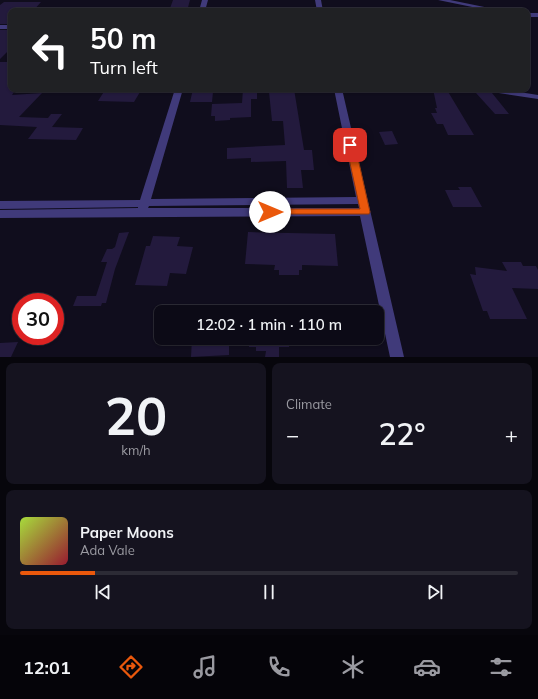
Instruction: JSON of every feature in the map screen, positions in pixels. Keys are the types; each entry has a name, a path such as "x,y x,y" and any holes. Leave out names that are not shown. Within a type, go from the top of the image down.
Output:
{"street":[{"path":"441,0 485,8"},
{"path":"144,207 178,92"},
{"path":"339,92 397,357"},
{"path":"506,92 538,97"},
{"path":"0,214 144,207 363,200"},
{"path":"0,204 365,212"}],"building":[{"path":"173,0 190,0 188,8 170,8"},
{"path":"4,2 41,2 36,8 8,8 8,24 0,24 0,5"},
{"path":"0,30 8,30 8,51 0,59"},
{"path":"0,62 8,62 8,92 14,92 12,95 42,93 19,117 48,118 51,114 62,114 52,127 83,128 76,140 28,139 37,127 0,125"},
{"path":"104,92 140,92 134,102 98,101"},
{"path":"192,92 213,92 212,102 190,102"},
{"path":"243,92 257,92 257,99 251,99 251,117 230,118 230,120 215,121 215,116 211,116 212,104 242,103"},
{"path":"269,92 294,92 304,150 312,150 314,170 301,170 303,188 287,188 286,161 251,162 251,158 227,159 227,148 285,145 283,121 272,121"},
{"path":"434,92 448,92 474,135 448,135 443,124 437,124 431,113 437,113 435,108 437,108"},
{"path":"476,93 492,93 509,114 495,114"},
{"path":"392,131 398,144 385,145 379,132"},
{"path":"458,187 471,187 482,207 453,207 445,190 460,190"},
{"path":"129,232 115,269 106,303 102,303 101,306 73,306 77,296 96,296 107,262 101,262 107,249 112,249 115,247 119,233"},
{"path":"248,232 335,234 338,266 302,265 302,270 299,270 299,275 279,275 279,270 274,270 275,265 245,264"},
{"path":"153,236 180,237 177,246 193,247 186,274 170,273 167,286 135,285 146,246 150,246"},
{"path":"502,262 521,262 523,266 536,266 538,270 538,289 512,288 527,319 490,319 487,311 483,311 470,274 476,275 475,267 507,271"},
{"path":"12,342 12,345 17,345 11,357 0,357 0,343"},
{"path":"192,345 229,345 229,355 191,357"},
{"path":"249,345 289,345 289,347 279,347 279,357 265,357 266,351 256,351 256,347 249,347"}],"route":[{"path":"270,212 365,212 350,145"}]}
